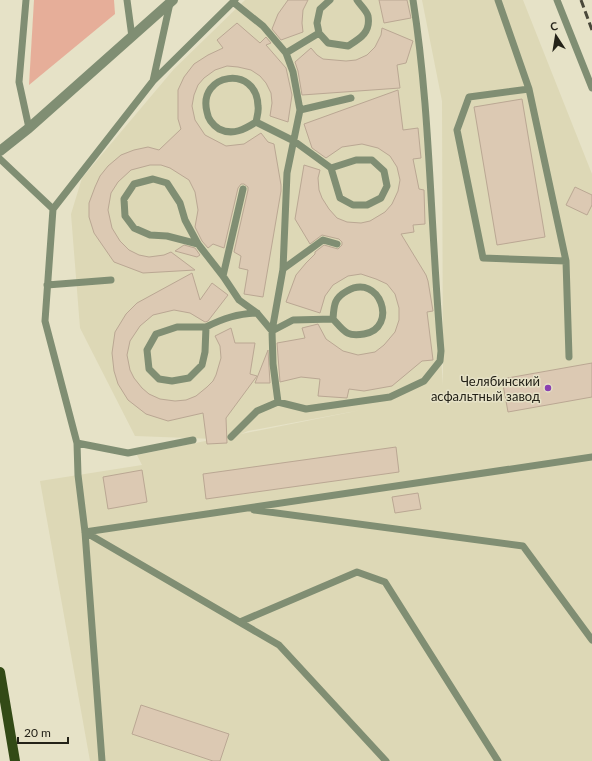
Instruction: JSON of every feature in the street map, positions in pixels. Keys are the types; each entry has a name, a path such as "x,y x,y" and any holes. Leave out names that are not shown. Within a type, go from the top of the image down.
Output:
{"main road":[{"path":"0,672 14,761"}],"street":[{"path":"0,151 29,128 172,2"},
{"path":"0,158 29,128"}],"lane":[{"path":"26,0 19,82 29,128"},
{"path":"127,0 132,37"},
{"path":"330,0 320,9 317,23 319,33 328,43 348,46 363,37 367,29 368,16 357,0"},
{"path":"231,437 256,411 278,402 306,409 390,397 424,381 440,361 441,350 430,158 418,37 412,0"},
{"path":"498,0 529,88 566,261 570,357"},
{"path":"557,0 592,88"},
{"path":"102,761 85,532 78,475 77,442 44,321 53,209 153,81 234,1 263,26 286,54 293,72 300,110 287,173 283,270 272,331 273,364 278,402"},
{"path":"153,81 172,2"},
{"path":"286,54 319,33"},
{"path":"234,78 247,82 255,93 258,106 256,122 246,129 230,133 218,128 208,118 205,104 209,89 221,80 234,78"},
{"path":"529,88 468,97 457,130 483,258 566,261"},
{"path":"300,110 351,98"},
{"path":"256,122 294,141 331,168 340,198 353,205 367,205 381,198 387,186 384,171 372,160 356,160 331,168"},
{"path":"0,158 53,209"},
{"path":"198,244 167,236 150,235 134,228 125,216 124,199 134,184 152,179 167,183 180,203 185,220 198,244 224,276 239,300 257,313 272,331"},
{"path":"224,276 243,189"},
{"path":"283,270 323,240 337,244"},
{"path":"47,284 111,280"},
{"path":"363,287 375,292 381,302 382,317 379,327 370,333 356,335 345,333 333,319 334,304 341,294 352,288 363,287"},
{"path":"206,327 205,352 202,365 189,378 172,381 159,379 149,369 147,350 156,334 177,327 206,327 221,319 239,314 257,313"},
{"path":"272,331 293,320 333,319"},
{"path":"77,442 128,453 193,440"},
{"path":"85,532 592,457"},
{"path":"245,508 523,546 592,640"},
{"path":"85,532 279,645 378,758 386,761"},
{"path":"240,622 357,572 385,582 498,761"}],"shaded area":[{"path":"34,0 114,0 115,14 29,85"},
{"path":"245,0 410,0 415,18 443,385 442,101 422,0 523,0 592,174 592,761 90,761 40,481 142,465 137,455 215,439 135,436 80,328 71,214 82,178 174,69","holes":["361,410 241,434 248,431"]}],"building":[{"path":"288,0 308,0 303,10 303,32 281,40 272,29 278,14"},
{"path":"379,0 407,0 411,18 384,23"},
{"path":"237,23 260,43 266,37 271,43 266,45 286,68 292,95 288,122 270,116 272,103 271,93 266,83 260,76 251,70 238,67 227,66 215,70 204,78 198,85 192,106 195,120 205,135 226,146 244,144 261,133 268,142 274,144 281,191 263,297 244,294 248,270 239,268 241,256 234,252 248,190 248,187 244,184 241,184 238,188 224,248 213,244 208,248 202,241 195,227 198,210 195,192 189,180 170,168 161,165 150,165 131,170 118,182 111,193 108,210 112,228 120,241 129,250 139,255 149,257 164,255 171,252 195,270 143,273 114,262 94,233 89,217 89,203 100,176 108,166 121,155 134,150 148,147 159,150 181,129 178,119 178,90 184,77 194,64 223,48 217,40"},
{"path":"382,28 413,41 406,63 397,65 400,88 302,95 295,62 311,48 323,59 346,61 356,60 367,55 375,47 381,35"},
{"path":"398,90 403,130 418,128 421,158 413,159 419,189 424,190 425,224 413,225 414,232 401,234 426,275 428,281 433,311 427,312 433,360 422,361 392,386 364,391 349,389 347,398 318,396 320,379 301,377 280,382 277,343 305,338 302,328 318,324 326,339 343,351 358,355 375,352 384,345 395,332 399,320 399,308 395,294 387,284 361,274 348,276 333,285 325,296 320,313 286,302 296,275 315,254 315,252 324,245 338,249 342,245 342,242 339,239 322,235 310,244 295,219 304,165 320,170 318,178 319,190 322,198 337,218 347,222 361,223 370,221 385,212 392,204 398,191 400,180 397,167 390,156 378,148 362,144 342,147 326,158 312,148 304,124"},
{"path":"522,99 545,237 497,245 474,107"},
{"path":"575,187 592,195 592,205 587,215 566,205"},
{"path":"184,245 195,248 200,255 197,257 175,251"},
{"path":"192,273 200,300 212,283 228,295 208,321 205,322 190,313 174,310 153,315 140,326 130,341 127,355 130,370 134,378 149,394 160,399 175,401 186,400 196,396 207,387 216,375 221,358 220,346 215,336 231,328 235,343 255,343 250,374 257,376 226,418 227,443 207,444 203,413 168,421 146,414 128,400 118,384 114,371 112,353 115,332 126,314 137,303"},
{"path":"268,350 270,383 255,383"},
{"name":"Челябинский асфальтный завод","path":"592,363 592,397 508,412 502,379"},
{"path":"396,447 399,472 206,499 203,474"},
{"path":"142,470 147,502 108,509 103,477"},
{"path":"418,493 421,509 395,513 392,497"},
{"path":"141,705 229,734 220,761 213,761 132,734"}],"railway":[{"path":"581,0 592,30"}],"place":[{"name":"Челябинский асфальтный завод","path":"548,388"}]}
